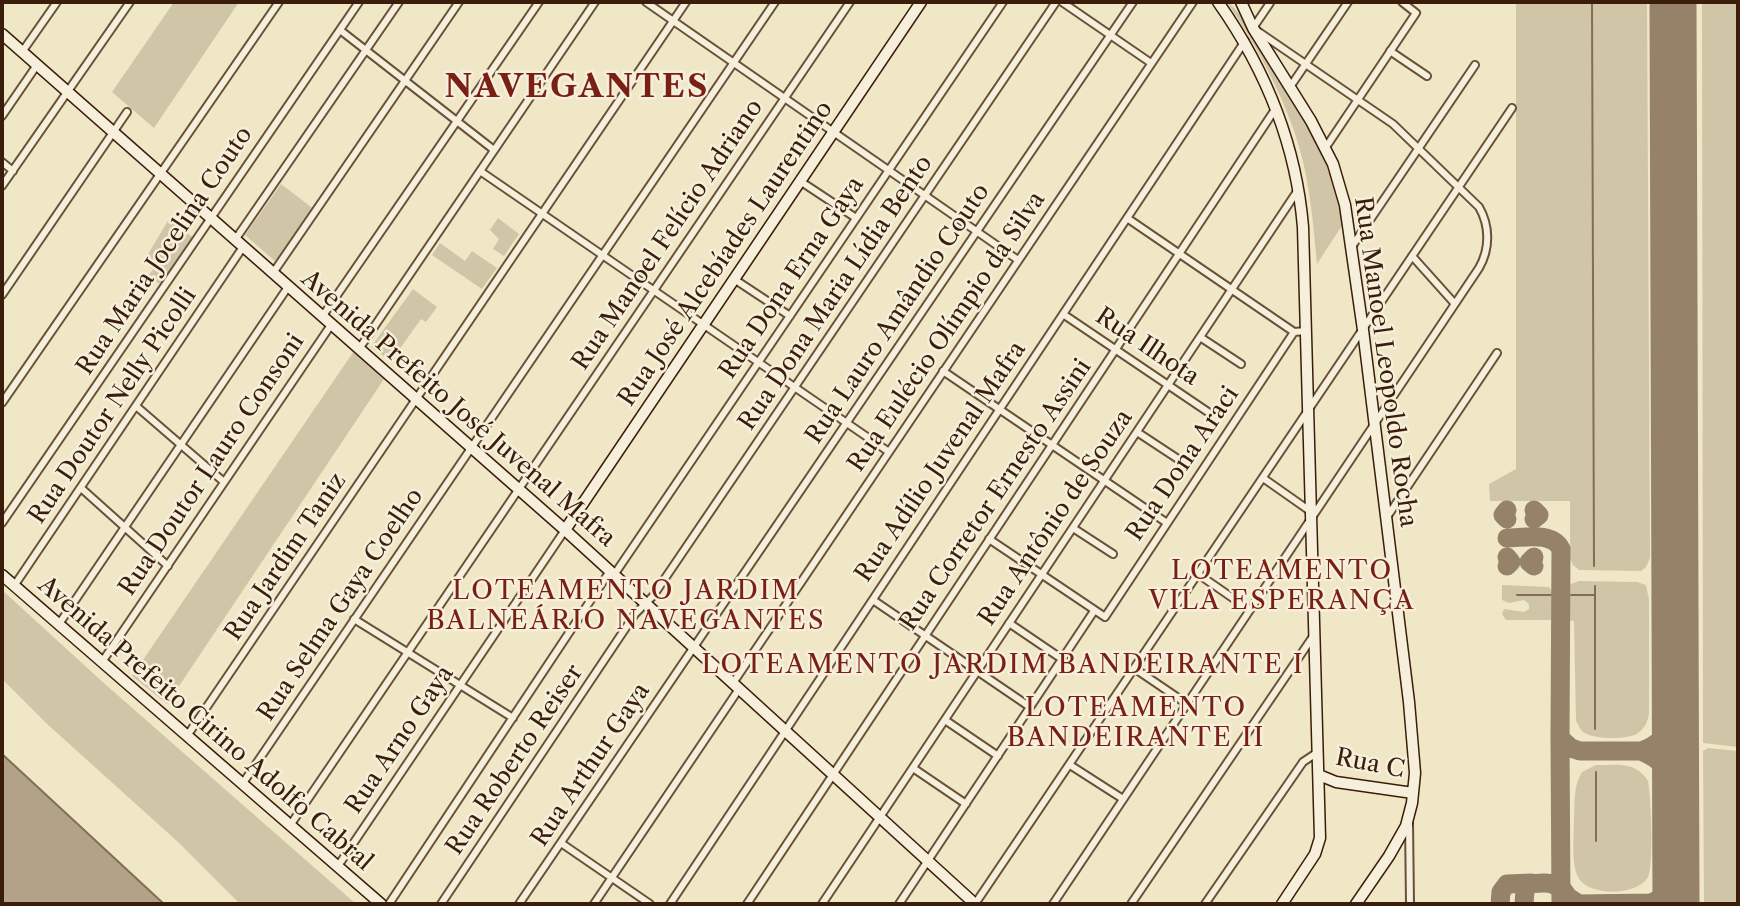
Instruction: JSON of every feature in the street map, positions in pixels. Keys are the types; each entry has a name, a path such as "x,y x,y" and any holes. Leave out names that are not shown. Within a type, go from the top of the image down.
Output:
{"main road":[{"name":"Rua José Alcebíades Laurentino","path":"565,530 921,2"},
{"path":"1219,2 1245,41 1277,107 1292,153 1299,188 1304,247 1319,775 1318,846 1282,904"},
{"name":"Rua Manoel Leopoldo Rocha","path":"1241,2 1253,28 1326,147 1336,173 1345,205 1363,330 1414,754 1413,793 1405,839 1356,904"},
{"name":"Avenida Prefeito José Juvenal Mafra","path":"2,34 565,530 975,904"},
{"name":"Avenida Prefeito Cirino Adolfo Cabral","path":"2,575 381,904"},
{"name":"Rua C","path":"1319,775 1336,782 1413,793"}],"street":[{"path":"22,52 57,2"},
{"path":"2,186 130,2"},
{"path":"2,403 279,2"},
{"name":"Rua Maria Jocelina Couto","path":"2,523 359,2"},
{"path":"235,240 399,2"},
{"path":"273,273 459,2"},
{"path":"322,317 539,2"},
{"path":"359,349 595,2"},
{"path":"646,2 1018,260"},
{"name":"Rua Jardim Taniz","path":"187,736 686,2"},
{"name":"Rua Selma Gaya Coelho","path":"243,783 775,2"},
{"name":"Rua Manoel Felício Adriano","path":"291,824 850,2"},
{"name":"Rua Dona Erna Gaya","path":"389,904 513,718 1003,2"},
{"name":"Rua Dona Maria Lídia Bento","path":"645,604 1056,2"},
{"path":"1062,2 1152,63"},
{"name":"Rua Lauro Amândio Couto","path":"694,648 1133,2"},
{"name":"Rua Eulécio Olímpio da Silva","path":"594,904 889,452 1193,2"},
{"path":"1290,87 1348,2"},
{"path":"1326,147 1416,13 1402,2"},
{"path":"1053,904 1484,260 1488,243 1483,214 1473,201 1393,124 1253,28 1270,4"},
{"path":"340,30 494,150"},
{"name":"Rua Adílio Juvenal Mafra","path":"670,904 1245,41"},
{"path":"1390,51 1427,76"},
{"path":"2,116 37,65"},
{"path":"1351,248 1475,65"},
{"name":"Rua Corretor Ernesto Assini","path":"747,904 1277,107"},
{"path":"975,904 1512,108"},
{"path":"2,295 127,111"},
{"path":"2,162 13,171"},
{"path":"480,171 889,452"},
{"path":"800,181 856,218"},
{"name":"Rua Antônio de Souza","path":"822,904 1299,188"},
{"path":"1127,218 1294,331 1306,331"},
{"name":"Rua Doutor Nelly Picolli","path":"14,586 243,247"},
{"path":"1412,256 1455,304"},
{"path":"734,279 790,316"},
{"path":"59,624 288,287"},
{"name":"Rua Ilhota","path":"1063,314 1208,412"},
{"name":"Rua Doutor Lauro Consoni","path":"102,662 331,325"},
{"name":"Rua Dona Araci","path":"1094,611 1105,617 1294,331"},
{"path":"1200,337 1241,364"},
{"path":"1386,519 1497,353"},
{"path":"943,371 1167,523"},
{"path":"136,406 224,482"},
{"path":"1137,432 1178,459"},
{"path":"1263,478 1312,516"},
{"path":"81,488 168,566"},
{"path":"1073,528 1113,554"},
{"name":"Rua Arno Gaya","path":"338,866 565,530"},
{"path":"899,904 1094,611 989,539"},
{"path":"1198,574 1250,610"},
{"path":"873,600 1030,707"},
{"name":"Rua Roberto Reiser","path":"441,904 635,614 645,604"},
{"path":"354,619 513,718"},
{"path":"1009,623 1062,659"},
{"path":"1131,904 1315,633"},
{"name":"Rua Arthur Gaya","path":"519,904 694,648"},
{"path":"1134,668 1187,704"},
{"path":"945,720 998,756"},
{"path":"1206,904 1303,762 1318,752"},
{"path":"1070,765 1123,799"},
{"path":"913,768 966,804"},
{"path":"1405,839 1410,904"},
{"path":"561,843 650,904"}],"shaded area":[{"path":"174,2 239,2 154,128 112,92"},
{"path":"1227,2 1237,11 1266,52 1324,154 1332,174 1345,221 1317,264 1307,180 1294,131 1265,64"},
{"path":"1516,2 1647,2 1650,558 1641,571 1579,570 1573,565 1570,558 1570,501 1490,501 1489,484 1516,469"},
{"path":"1702,2 1738,2 1738,747 1703,743"},
{"path":"281,184 315,210 277,263 245,235"},
{"path":"498,218 519,234 504,256 493,249 499,239 490,230"},
{"path":"169,219 195,239 162,285 147,276 153,270 144,261"},
{"path":"440,243 465,261 472,251 497,268 482,289 432,255"},
{"path":"413,289 437,307 426,322 421,319 394,357 399,361 396,365 371,347"},
{"path":"354,351 384,379 167,704 132,676"},
{"path":"1579,581 1637,582 1646,585 1649,600 1649,713 1644,727 1638,733 1627,737 1610,738 1586,734 1576,721 1574,621 1567,620 1567,590 1571,584"},
{"path":"1502,585 1549,587 1555,596 1555,620 1506,620 1502,614 1504,609 1524,612 1529,609 1529,604 1524,600 1509,603 1502,600"},
{"path":"2,590 356,904 240,904 178,842 46,723 2,679"},
{"path":"1708,748 1738,751 1738,904 1704,904 1703,751"},
{"path":"2,754 164,904 2,904"},
{"path":"1596,765 1632,767 1648,781 1650,870 1643,883 1624,891 1602,891 1583,884 1574,864 1576,789 1582,772"}],"waterway":[{"path":"1592,2 1594,566"},
{"path":"1595,586 1595,729"},
{"path":"1517,595 1551,595"},
{"path":"1571,595 1595,595"},
{"path":"1596,772 1596,841"}],"taxiway":[{"path":"1507,510 1503,515 1507,519"},
{"path":"1534,510 1539,515 1534,519"},
{"path":"1507,538 1544,538 1557,543 1561,549 1560,738"},
{"path":"1507,557 1511,562 1507,566"},
{"path":"1534,557 1529,562 1534,566"},
{"path":"1641,751 1656,744 1666,734 1672,721 1676,692 1675,645"},
{"path":"1561,904 1560,738 1571,748 1580,751 1641,751 1648,754 1668,772 1676,793"},
{"path":"1654,904 1651,903 1668,891 1676,873"},
{"path":"1500,904 1501,892 1507,884 1532,883"},
{"path":"1524,904 1525,890 1530,884 1552,884 1561,892"},
{"path":"1561,887 1568,897 1579,904 1651,903"}],"runway":[{"path":"1673,2 1676,904"}],"district":[{"name":"NAVEGANTES","path":"577,88"},
{"name":"LOTEAMENTO VILA ESPERANÇA","path":"1282,586"},
{"name":"LOTEAMENTO JARDIM BALNEÁRIO NAVEGANTES","path":"626,606"},
{"name":"LOTEAMENTO JARDIM BANDEIRANTE I","path":"1003,665"},
{"name":"LOTEAMENTO BANDEIRANTE II","path":"1136,723"}]}
